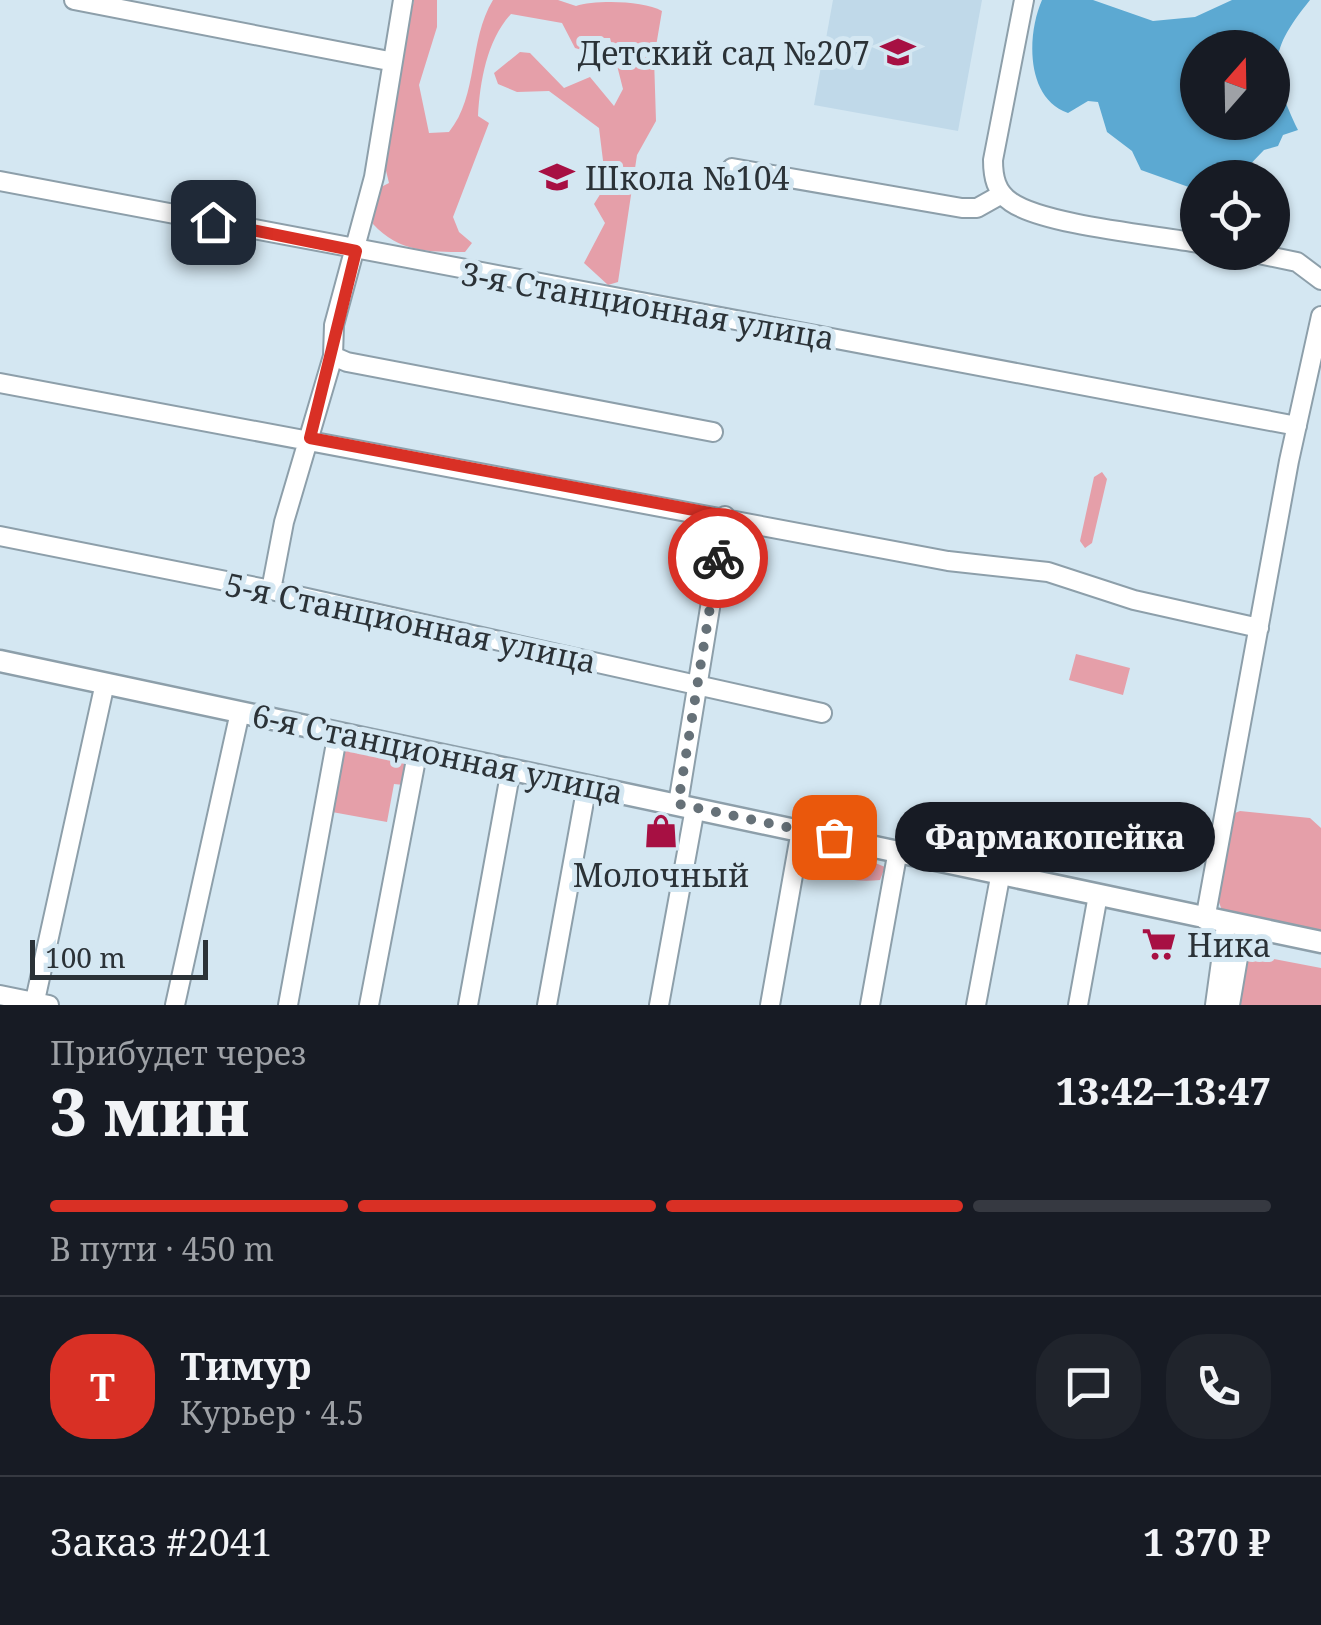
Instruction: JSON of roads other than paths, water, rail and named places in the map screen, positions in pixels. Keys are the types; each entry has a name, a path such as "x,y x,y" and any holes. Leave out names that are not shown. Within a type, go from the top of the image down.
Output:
{"main road":[{"name":"6-я Станционная улица","path":"0,661 1321,942"}],"street":[{"path":"74,0 390,60"},
{"path":"271,590 299,462 310,438 333,356 334,325 374,177 402,0"},
{"path":"1024,0 993,160 995,183 1002,194 1042,214 1180,240"},
{"path":"732,168 962,208 978,208 1002,194"},
{"name":"3-я Станционная улица","path":"0,180 356,251 1297,426"},
{"path":"1290,261 1321,280"},
{"path":"1204,920 1321,316"},
{"path":"333,356 713,432"},
{"path":"0,382 726,516 948,561 1048,572 1134,600 1259,628"},
{"path":"660,1005 686,806 696,685 726,516"},
{"name":"5-я Станционная улица","path":"0,536 271,590 822,713"},
{"path":"0,995 39,1004 104,683"},
{"path":"175,1005 240,712"},
{"path":"288,1005 338,732"},
{"path":"369,1005 418,749"},
{"path":"468,1005 511,769"},
{"path":"547,1005 587,785"},
{"path":"770,1005 802,830"},
{"path":"870,1005 898,850"},
{"path":"976,1005 1001,872"},
{"path":"1078,1005 1098,895"},
{"path":"1216,1005 1226,924"},
{"path":"1230,1005 1239,952"}],"water":[{"path":"1042,0 1093,0 1153,21 1195,17 1232,0 1310,0 1288,30 1180,30 1180,140 1281,140 1278,146 1264,150 1254,160 1180,160 1180,184 1141,170 1132,151 1107,132 1098,102 1088,101 1068,113 1054,105 1037,80 1033,64 1034,30"},
{"path":"1290,110 1298,130 1290,133"}],"place":[{"name":"Детский сад №207","path":"898,52"},
{"name":"Школа №104","path":"557,177"},
{"name":"Молочный","path":"661,831"},
{"name":"Фармакопейка","path":"834,837"},
{"name":"Ника","path":"1159,944"}]}
